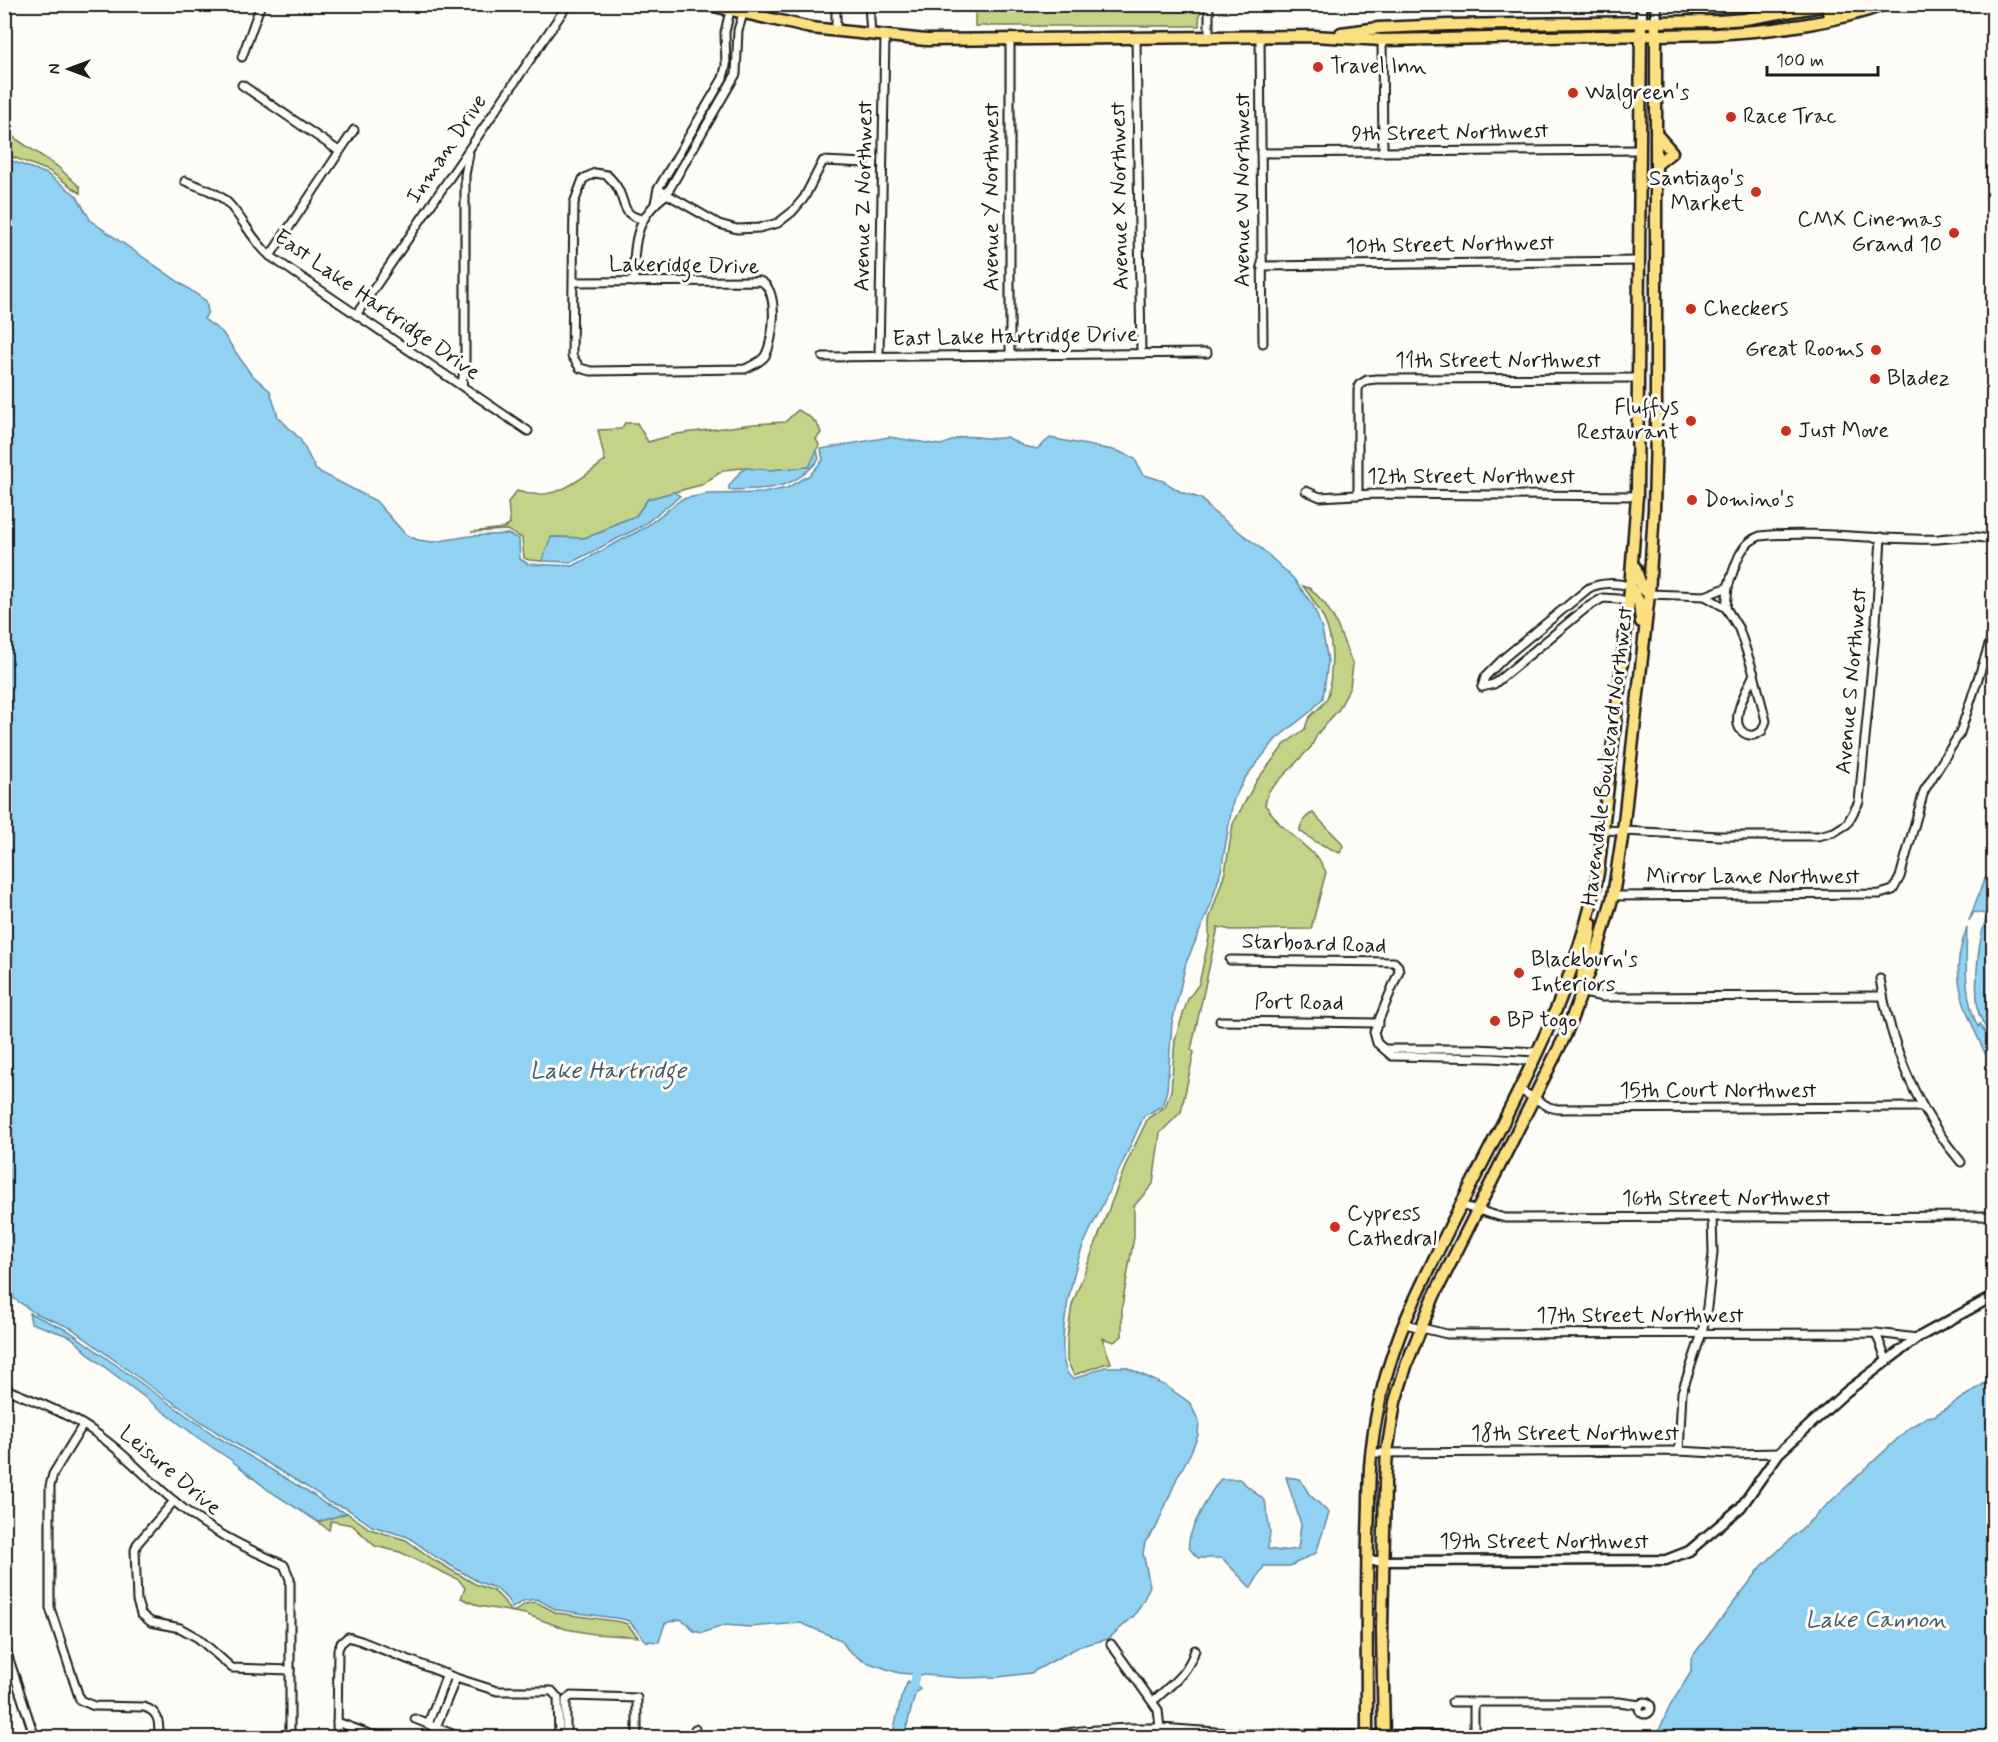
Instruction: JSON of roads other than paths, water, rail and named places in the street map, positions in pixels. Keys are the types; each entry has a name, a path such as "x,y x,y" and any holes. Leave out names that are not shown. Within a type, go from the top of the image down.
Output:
{"main road":[{"path":"705,4 742,14 836,31 885,37 949,40 1314,36 1373,34 1379,28 1448,25 1745,19 1833,4"},
{"path":"1641,22 1642,4"},
{"path":"1656,4 1656,21"},
{"path":"1817,22 1826,13 1850,4"},
{"path":"1314,36 1382,40 1730,33 1817,22 1886,4"},
{"name":"Havendale Boulevard Northwest","path":"1384,1736 1383,1561 1387,1452 1395,1402 1420,1328 1476,1210 1565,1036 1583,993 1613,896 1623,831 1643,646 1655,475 1656,21"},
{"name":"Havendale Boulevard Northwest","path":"1367,1736 1367,1561 1371,1453 1379,1403 1404,1324 1460,1205 1520,1090 1575,964 1591,911 1605,830 1629,602 1637,496 1641,22"},
{"path":"1382,40 1395,34 1448,25"},
{"path":"1657,135 1672,152 1657,164"},
{"path":"1639,261 1657,261"},
{"path":"1639,378 1657,377"},
{"path":"1633,558 1642,588 1648,594"},
{"path":"1630,586 1639,602 1643,646"},
{"path":"1583,993 1581,977 1591,938 1591,911"}],"street":[{"path":"242,57 261,4"},
{"name":"Inman Drive","path":"356,315 568,4"},
{"path":"836,4 836,31"},
{"path":"869,4 871,35"},
{"path":"1209,4 1209,38"},
{"path":"655,203 658,189 723,78 726,66 725,32 730,11"},
{"path":"634,282 635,248 643,219 655,203 666,195 736,74 738,30 742,14"},
{"name":"Avenue Z Northwest","path":"879,356 885,37"},
{"name":"Avenue W Northwest","path":"1260,37 1263,343"},
{"name":"Avenue X Northwest","path":"1136,38 1140,353"},
{"name":"Avenue Y Northwest","path":"1010,40 1010,354"},
{"path":"1382,40 1383,151"},
{"path":"242,84 339,150"},
{"path":"694,128 702,132"},
{"path":"270,256 354,130"},
{"path":"462,385 465,360 465,175 470,149"},
{"name":"9th Street Northwest","path":"1261,153 1639,150"},
{"path":"658,189 719,224 737,229 753,229 774,224 788,216 804,198 823,161 865,163"},
{"name":"Lakeridge Drive","path":"573,282 760,281 767,284 771,292 773,311 771,339 764,358 745,369 591,371 580,368 572,356 574,204 583,179 595,173 608,175 617,187 626,210 634,218 643,219"},
{"name":"East Lake Hartridge Drive","path":"185,182 210,191 227,202 258,245 270,256 528,431"},
{"name":"10th Street Northwest","path":"1261,266 1639,261"},
{"name":"East Lake Hartridge Drive","path":"823,357 1206,353"},
{"name":"11th Street Northwest","path":"1358,495 1359,385 1367,380 1639,378"},
{"name":"12th Street Northwest","path":"1306,490 1320,497 1333,498 1358,495 1637,496"},
{"path":"1726,608 1728,587 1743,548 1748,542 1760,536 1980,538 1994,542"},
{"name":"Avenue S Northwest","path":"1623,831 1719,836 1818,836 1834,832 1845,825 1854,814 1859,802 1876,623 1881,537"},
{"path":"1629,602 1603,598 1586,608 1494,684 1482,687 1485,677 1505,657 1589,588 1608,583 1630,586"},
{"path":"1648,594 1705,596 1728,587"},
{"path":"1705,596 1726,608 1739,629 1754,674 1766,721 1762,731 1746,735 1737,721 1739,706 1754,674"},
{"name":"Mirror Lane Northwest","path":"1613,896 1887,894 1893,890 1901,872 1924,791 1933,773 1951,751 1960,733 1994,630"},
{"path":"1605,830 1623,831"},
{"name":"Starboard Road","path":"1230,960 1390,962 1397,965 1399,972 1378,1023"},
{"path":"1880,979 1898,1054 1922,1107 1945,1143 1961,1162"},
{"path":"1583,993 1603,997 1883,996"},
{"name":"Port Road","path":"1220,1021 1378,1023"},
{"path":"1378,1023 1374,1032 1375,1038 1384,1049 1477,1048 1536,1056"},
{"name":"15th Court Northwest","path":"1520,1090 1557,1109 1922,1107"},
{"name":"16th Street Northwest","path":"1460,1205 1505,1218 1994,1216"},
{"path":"1679,1451 1682,1392 1701,1333 1712,1258 1712,1217"},
{"name":"19th Street Northwest","path":"1367,1561 1666,1560 1689,1551 1746,1501 1779,1453 1819,1415 1886,1359 1917,1338 1994,1296"},
{"name":"17th Street Northwest","path":"1404,1324 1441,1334 1465,1335 1876,1333 1917,1338"},
{"path":"1876,1333 1886,1359"},
{"name":"Leisure Drive","path":"8,1390 48,1406 83,1425 140,1468 174,1501 217,1533 285,1565 290,1579 290,1737"},
{"path":"83,1425 53,1474 50,1486 51,1613 80,1700 94,1707 151,1709 158,1718 159,1737"},
{"name":"18th Street Northwest","path":"1371,1453 1679,1451 1733,1454 1779,1453"},
{"path":"174,1501 141,1538 135,1550 135,1596 141,1614 152,1622 171,1625 198,1638 232,1668 290,1670"},
{"path":"337,1737 339,1649 341,1643 348,1637 497,1691 552,1691 558,1698 559,1737"},
{"path":"4,1644 35,1737"},
{"path":"1111,1644 1158,1710 1161,1737"},
{"path":"1153,1701 1180,1677 1192,1660 1195,1650"},
{"path":"428,1724 447,1674"},
{"path":"436,1727 456,1678"},
{"path":"566,1737 566,1700 571,1696 637,1698 637,1737"},
{"path":"1452,1702 1640,1704"},
{"path":"1031,1737 1111,1728 1161,1728 1244,1734 1474,1736 1474,1702"},
{"path":"415,1719 455,1735"},
{"path":"337,1722 381,1737"},
{"path":"695,1729 695,1737"}],"water":[{"name":"Lake Hartridge","path":"4,158 47,174 76,195 91,221 206,301 208,312 204,319 222,332 250,373 270,391 278,417 300,439 316,470 376,501 406,535 418,540 433,542 470,536 508,534 519,539 520,559 528,564 573,566 644,528 682,499 708,494 763,493 787,488 810,475 823,460 821,449 889,437 940,445 970,436 994,439 1007,437 1023,446 1037,449 1050,438 1118,451 1135,459 1142,474 1202,499 1211,510 1263,550 1293,578 1313,605 1322,629 1328,661 1323,698 1310,712 1276,739 1245,778 1233,801 1221,871 1210,907 1186,963 1172,1023 1167,1090 1162,1106 1144,1116 1084,1243 1068,1300 1063,1357 1066,1371 1073,1379 1105,1367 1126,1367 1166,1386 1190,1403 1199,1422 1198,1435 1191,1452 1177,1478 1156,1528 1145,1542 1143,1553 1150,1586 1134,1616 1108,1639 1080,1646 1031,1673 961,1678 899,1673 863,1661 848,1650 841,1640 801,1623 749,1627 726,1625 702,1633 694,1631 680,1619 665,1623 659,1642 646,1641 629,1621 557,1610 537,1599 523,1601 512,1608 497,1589 477,1581 436,1557 408,1537 372,1526 346,1508 328,1502 218,1433 71,1328 35,1313 5,1292"},
{"path":"817,450 819,459 799,477 789,483 767,488 729,490 729,486 746,468 770,470 809,467"},
{"path":"674,492 680,496 642,526 572,562 542,561 551,537 584,538 602,532 636,516 648,499"},
{"path":"1993,864 1993,895 1985,914 1974,912 1969,921 1982,885"},
{"path":"1993,902 1993,1039 1979,1014 1977,984 1978,955 1984,926"},
{"path":"1967,927 1966,978 1970,1003 1978,1027 1980,1024 1993,1044 1993,1071 1969,1017 1960,988 1959,959"},
{"path":"29,1313 69,1331 216,1436 325,1504 347,1513 318,1522 268,1490 231,1460 197,1437 94,1359 71,1337 31,1323"},
{"name":"Lake Cannon","path":"1993,1378 1993,1737 1656,1737 1670,1706 1691,1672 1691,1658 1762,1566 1909,1428 1927,1417 1934,1416"},
{"path":"1286,1477 1300,1479 1309,1494 1329,1513 1316,1553 1290,1566 1264,1566 1251,1588 1222,1558 1198,1558 1191,1551 1189,1541 1195,1523 1221,1479 1239,1479 1265,1501 1270,1531 1268,1549 1281,1551 1298,1549 1301,1524"},
{"path":"908,1681 920,1689 915,1694 904,1737 892,1737 901,1698"}],"waterway":[{"path":"912,1692 916,1674"}],"place":[{"name":"Travel Inn","path":"1318,67"},
{"name":"Walgreen's","path":"1573,93"},
{"name":"Race Trac","path":"1731,117"},
{"name":"Santiago's Market","path":"1756,192"},
{"name":"CMX Cinemas Grand 10","path":"1954,233"},
{"name":"Checkers","path":"1691,309"},
{"name":"Great Rooms","path":"1876,350"},
{"name":"Bladez","path":"1875,379"},
{"name":"Fluffys Restaurant","path":"1691,421"},
{"name":"Just Move","path":"1786,431"},
{"name":"Domino's","path":"1692,500"},
{"name":"Blackburn's Interiors","path":"1519,973"},
{"name":"BP togo","path":"1495,1021"},
{"name":"Cypress Cathedral","path":"1335,1227"}]}
